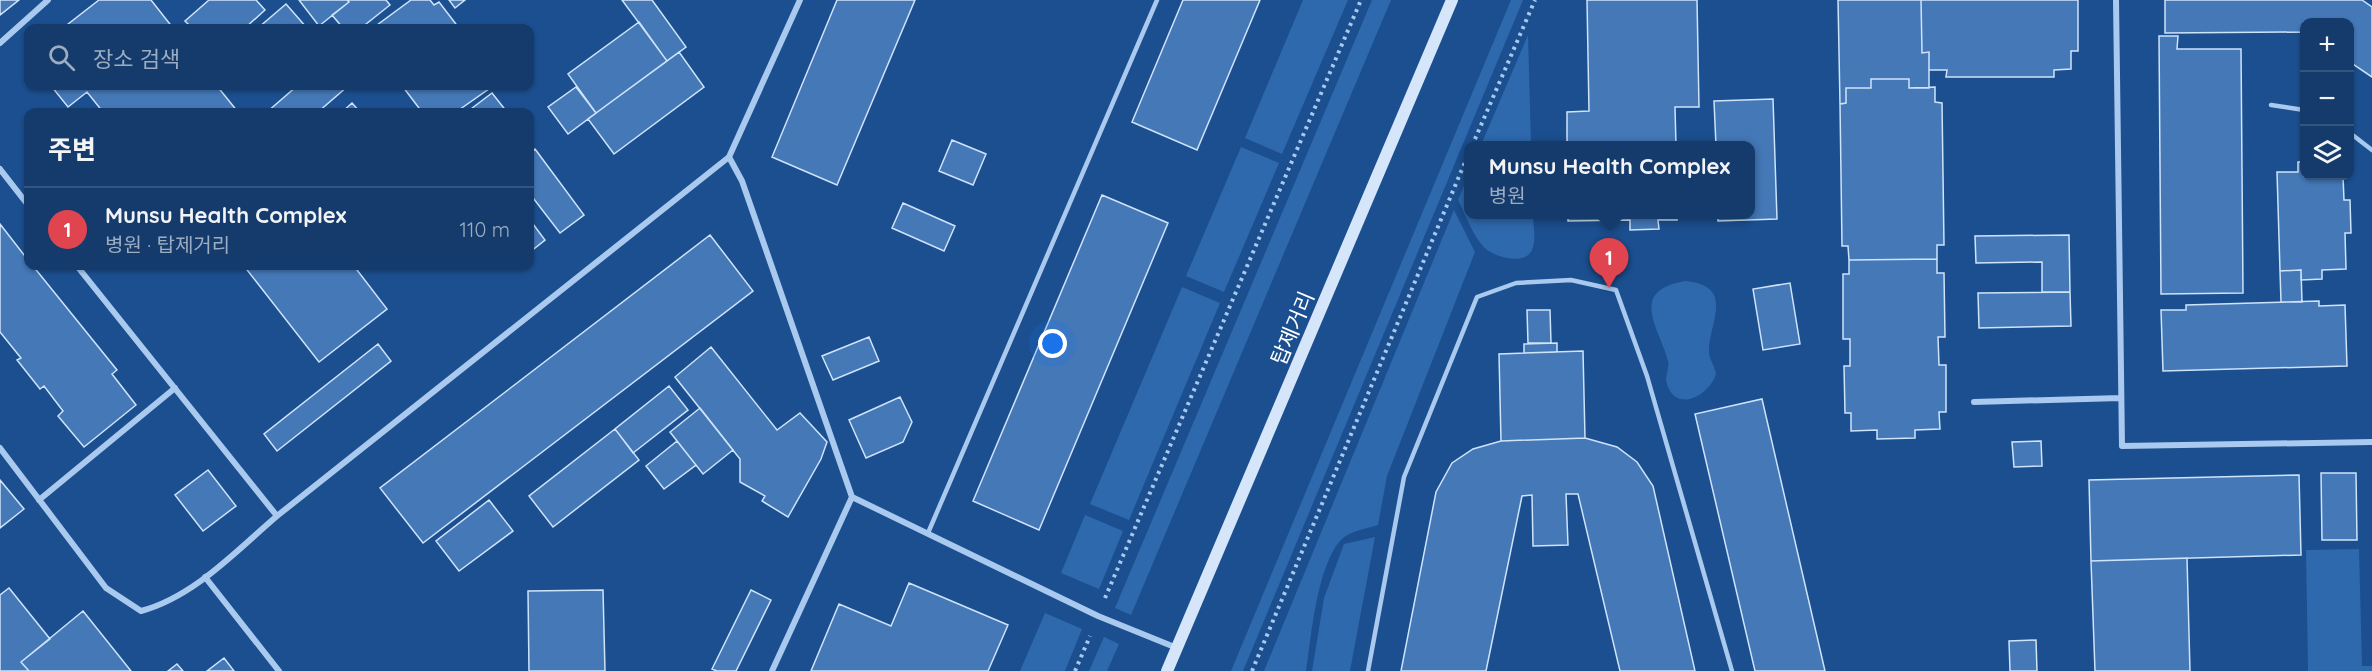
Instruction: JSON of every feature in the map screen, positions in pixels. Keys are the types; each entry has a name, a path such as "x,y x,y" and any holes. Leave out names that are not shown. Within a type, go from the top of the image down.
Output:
{"main road":[{"name":"탑제거리","path":"1167,671 1452,0"}],"street":[{"path":"0,43 48,0"},
{"path":"0,448 106,588 141,611 156,607 205,578 277,516 729,157 800,0"},
{"path":"2116,0 2122,446 2372,442"},
{"path":"729,157 742,181 852,497 772,671"},
{"path":"0,169 24,200"},
{"path":"80,270 277,516"},
{"path":"39,500 175,388"},
{"path":"1974,402 2121,398"},
{"path":"852,497 1098,616 1178,648"},
{"path":"205,578 279,671"}],"lane":[{"path":"928,533 1157,0"},
{"path":"2271,105 2300,109"},
{"path":"2354,137 2372,150"},
{"path":"1368,671 1404,477 1477,297 1516,283 1571,280 1616,290 1647,376 1732,671"}],"path":[{"path":"1075,671 1361,0"},
{"path":"1474,141 1535,0"},
{"path":"1252,671 1464,165"}],"shaded area":[{"path":"1303,0 1348,0 1282,154 1245,138"},
{"path":"1372,0 1391,0 1131,615 1115,608"},
{"path":"1511,0 1523,0 1243,671 1231,671"},
{"path":"1528,35 1531,141 1483,141"},
{"path":"1241,147 1279,163 1224,292 1186,276"},
{"path":"1464,186 1464,212 1458,200"},
{"path":"1454,210 1475,252 1387,476 1378,525 1348,535 1340,541 1332,553 1316,603 1306,671 1264,671"},
{"path":"1467,219 1533,219 1533,247 1530,253 1517,259 1501,256 1482,245"},
{"path":"1685,281 1701,284 1711,290 1715,298 1715,318 1709,352 1716,374 1707,389 1685,400 1671,393 1667,384 1668,361 1652,313 1652,302 1657,293 1667,286"},
{"path":"1182,287 1220,303 1129,520 1090,504"},
{"path":"1085,515 1123,531 1099,589 1061,573"},
{"path":"1375,537 1350,671 1312,671 1324,598 1344,544"},
{"path":"2359,549 2362,666 2372,666 2372,671 2308,671 2306,550"},
{"path":"1045,613 1082,629 1065,671 1020,671"},
{"path":"1104,637 1119,644 1107,671 1089,671"}],"building":[{"path":"0,0 19,0 0,15"},
{"path":"99,0 151,0 170,24 68,24"},
{"path":"209,0 256,0 265,10 249,24 188,24 185,21"},
{"path":"299,0 347,0 349,2 322,24 317,24"},
{"path":"347,0 386,0 390,5 366,24 340,24 332,15 349,2"},
{"path":"411,0 430,0 434,5 439,2 456,24 378,24"},
{"path":"449,0 465,0 455,8"},
{"path":"622,0 652,0 686,47 667,61"},
{"path":"837,0 915,0 837,185 772,157"},
{"path":"1183,0 1260,0 1197,150 1132,122"},
{"path":"1587,0 1697,0 1699,107 1675,107 1676,141 1567,141 1567,112 1589,111"},
{"path":"1838,0 1921,0 1922,53 1929,52 1929,88 1909,88 1909,79 1871,79 1871,88 1846,88 1846,103 1840,104"},
{"path":"1921,0 2078,0 2078,51 2071,51 2071,69 2054,70 2054,77 1946,77 1947,70 1929,70 1929,52 1922,53"},
{"path":"2165,0 2362,0 2372,7 2372,77 2354,65 2354,18 2300,18 2300,32 2165,33"},
{"path":"286,4 304,24 263,24"},
{"path":"639,22 667,61 596,113 568,74"},
{"path":"2159,36 2178,36 2177,49 2241,49 2243,293 2161,294"},
{"path":"679,52 704,87 614,154 588,119"},
{"path":"1871,79 1909,79 1909,88 1935,87 1935,102 1942,103 1944,245 1937,245 1937,259 1849,260 1848,246 1842,246 1840,104 1846,103 1846,88 1871,88"},
{"path":"576,87 596,113 568,134 548,107"},
{"path":"54,90 220,90 235,108 100,108 87,92 68,107"},
{"path":"292,90 343,90 323,108 272,108"},
{"path":"405,90 487,90 462,108 419,108"},
{"path":"492,93 504,108 472,108"},
{"path":"1773,99 1777,219 1718,221 1718,219 1755,219 1755,141 1716,141 1714,101"},
{"path":"352,103 356,108 346,108"},
{"path":"952,140 986,154 973,185 939,171"},
{"path":"534,150 584,215 560,233 534,199"},
{"path":"2298,162 2300,162 2300,180 2343,180 2344,200 2350,200 2351,233 2345,233 2346,269 2322,270 2322,279 2301,280 2301,270 2280,271 2277,172 2298,172"},
{"path":"1102,195 1168,223 1039,530 973,501"},
{"path":"903,203 955,226 944,251 892,228"},
{"path":"1568,219 1677,219 1658,220 1659,229 1630,230 1630,220 1568,221"},
{"path":"0,224 24,255 24,270 36,270 117,370 112,374 136,405 84,447 58,416 63,411 44,386 40,389 17,360 21,358 0,332"},
{"path":"534,225 545,240 534,249"},
{"path":"710,235 753,291 423,543 380,488"},
{"path":"2069,235 2070,292 2042,292 2042,262 1976,263 1975,236"},
{"path":"1937,259 1937,273 1944,273 1945,337 1938,337 1939,365 1946,365 1946,412 1939,412 1940,429 1915,430 1915,438 1877,439 1877,430 1851,431 1851,413 1845,413 1844,366 1850,366 1850,339 1843,339 1843,274 1849,274 1849,260"},
{"path":"247,270 357,270 387,309 319,362"},
{"path":"2301,270 2302,302 2281,302 2280,271"},
{"path":"1790,283 1800,344 1763,350 1753,289"},
{"path":"2070,292 2071,326 1979,328 1978,293"},
{"path":"2319,301 2319,306 2345,305 2347,366 2163,371 2161,310 2186,310 2186,305"},
{"path":"1527,310 1550,310 1551,343 1528,343"},
{"path":"869,337 879,361 833,380 822,356"},
{"path":"1557,343 1557,352 1524,353 1524,344"},
{"path":"378,344 391,361 277,451 264,434"},
{"path":"711,347 777,430 800,413 827,442 821,459 788,517 762,501 765,496 740,482 740,459 675,377"},
{"path":"1583,351 1585,438 1501,441 1499,354"},
{"path":"669,386 688,410 633,453 615,429"},
{"path":"900,397 912,422 903,442 866,458 849,420"},
{"path":"1762,399 1825,671 1755,671 1695,414"},
{"path":"700,408 733,450 703,474 670,432"},
{"path":"615,429 639,460 553,527 529,496"},
{"path":"1585,438 1617,447 1637,462 1653,486 1695,671 1620,671 1578,494 1566,494 1568,545 1533,546 1532,495 1522,496 1486,671 1401,671 1436,492 1452,463 1473,449 1501,441"},
{"path":"677,441 696,465 664,489 646,466"},
{"path":"2041,441 2042,466 2014,467 2012,442"},
{"path":"208,470 236,506 203,531 175,495"},
{"path":"2321,473 2356,473 2357,540 2322,540"},
{"path":"2299,475 2301,555 2091,561 2089,480"},
{"path":"0,480 24,509 0,528"},
{"path":"489,500 513,531 459,571 436,541"},
{"path":"2187,558 2190,671 2095,671 2091,561"},
{"path":"909,583 1008,625 988,671 811,671 839,604 891,626"},
{"path":"9,588 50,639 21,662 29,671 0,671 0,595"},
{"path":"603,590 605,671 529,671 528,591"},
{"path":"751,590 771,600 736,671 712,669"},
{"path":"83,611 131,671 29,671 21,662"},
{"path":"2036,640 2037,671 2010,671 2009,641"},
{"path":"224,658 234,671 207,671"},
{"path":"177,664 183,671 168,671"}],"place":[{"name":"Munsu Health Complex","path":"1609,288"}]}
